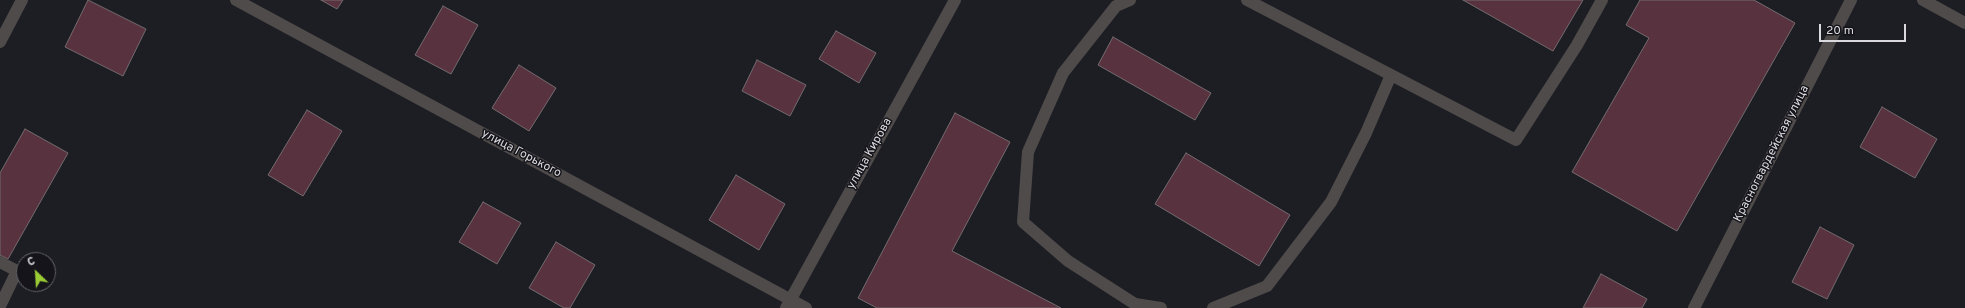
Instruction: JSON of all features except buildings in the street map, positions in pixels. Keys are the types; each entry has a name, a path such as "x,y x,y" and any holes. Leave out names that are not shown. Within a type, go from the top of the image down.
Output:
{"street":[{"path":"0,42 22,0"},
{"name":"улица Горького","path":"236,0 788,304 806,308"},
{"name":"улица Кирова","path":"788,304 955,0"},
{"path":"1130,0 1116,6 1063,73 1028,152 1023,222 1068,261 1134,304 1161,308"},
{"path":"1247,0 1516,140 1577,45 1602,0"},
{"name":"Красногвардейская улица","path":"1694,308 1851,0"},
{"path":"1923,0 1965,23"},
{"path":"1213,308 1267,286 1272,280 1331,202 1366,133 1391,75"},
{"path":"0,262 17,271 0,306"}]}
